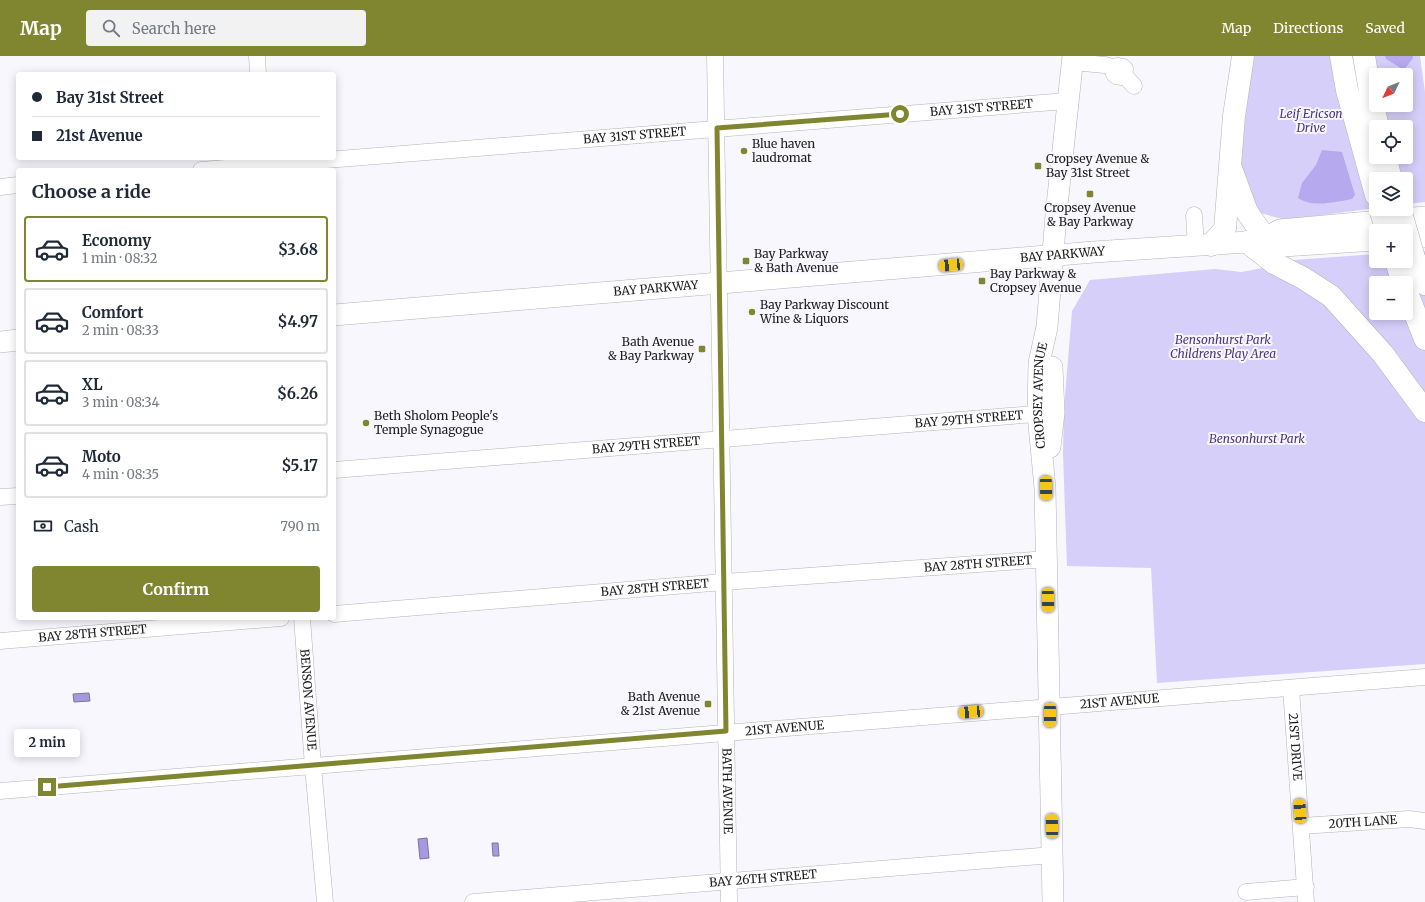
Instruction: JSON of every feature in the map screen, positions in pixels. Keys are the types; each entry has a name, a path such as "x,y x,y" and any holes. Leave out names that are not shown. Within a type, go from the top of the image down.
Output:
{"highway":[{"path":"1204,246 1225,229 1234,116 1243,56"},
{"path":"1341,56 1347,90 1370,172"},
{"path":"1364,56 1376,120"},
{"path":"1230,165 1256,240 1274,263 1303,278 1331,296 1383,354 1425,411"},
{"path":"1413,265 1425,284"},
{"path":"1413,308 1425,339"}],"main road":[{"name":"CROPSEY AVENUE","path":"1054,902 1052,855 1046,413 1040,363 1047,327 1052,256 1072,59"},
{"name":"BAY PARKWAY","path":"336,315 1052,256 1204,246 1256,240 1280,230 1425,217"},
{"path":"1413,246 1425,237"},
{"name":"BAY PARKWAY","path":"1256,240 1283,246 1369,240"},
{"path":"0,342 16,340"}],"street":[{"path":"257,56 258,72"},
{"name":"BATH AVENUE","path":"715,56 729,902"},
{"path":"1072,59 1105,65 1124,76"},
{"name":"BAY 31ST STREET","path":"336,158 1068,101"},
{"name":"BAY 31ST STREET","path":"222,168 315,160"},
{"path":"1061,164 1112,165"},
{"path":"0,187 16,185"},
{"path":"1194,215 1204,246"},
{"name":"BAY 29TH STREET","path":"336,470 1046,413"},
{"path":"0,498 16,496"},
{"name":"BAY 28TH STREET","path":"336,614 724,582 1048,559"},
{"name":"BAY 28TH STREET","path":"0,641 257,620"},
{"name":"BENSON AVENUE","path":"302,620 312,766 325,902"},
{"name":"21ST AVENUE","path":"0,791 726,731 1291,688 1425,676"},
{"name":"21ST DRIVE","path":"1291,688 1306,895"},
{"name":"20TH LANE","path":"1301,826 1409,819 1425,821"},
{"name":"BAY 26TH STREET","path":"473,902 1052,855"},
{"path":"1246,892 1306,895"}],"green space":[{"name":"Leif Ericson Drive","path":"1237,56 1420,56 1425,92 1425,202 1413,203 1413,172 1369,172 1369,209 1285,220 1261,213 1247,194 1241,166"},
{"name":"Bensonhurst Park","path":"1425,251 1425,664 1157,683 1151,568 1067,566 1063,453 1064,408 1072,311 1090,280 1215,269 1241,272 1294,262 1293,260 1369,255 1369,268 1413,268 1413,252"}],"shaded area":[{"path":"1385,56 1413,56 1406,68 1401,68 1386,59"},
{"path":"1322,150 1342,152 1355,195 1352,199 1317,204 1298,198 1302,183 1316,165"},
{"path":"89,693 90,701 74,702 73,694"},
{"path":"427,838 429,858 420,859 418,839"},
{"path":"492,843 498,843 499,856 493,856"}],"place":[{"name":"Blue haven laudromat","path":"744,151"},
{"name":"Cropsey Avenue & Bay 31st Street","path":"1038,166"},
{"name":"Cropsey Avenue & Bay Parkway","path":"1090,194"},
{"name":"Bay Parkway & Bath Avenue","path":"746,261"},
{"name":"Bay Parkway & Cropsey Avenue","path":"982,281"},
{"name":"Bay Parkway Discount Wine & Liquors","path":"752,312"},
{"name":"Bath Avenue & Bay Parkway","path":"702,349"},
{"name":"Beth Sholom People's Temple Synagogue","path":"366,423"},
{"name":"Bath Avenue & 21st Avenue","path":"708,704"}],"route":[{"path":"47,787 726,731 718,284 717,128 900,114"}],"park label":[{"name":"Bensonhurst Park Childrens Play Area","path":"1223,347"}]}
